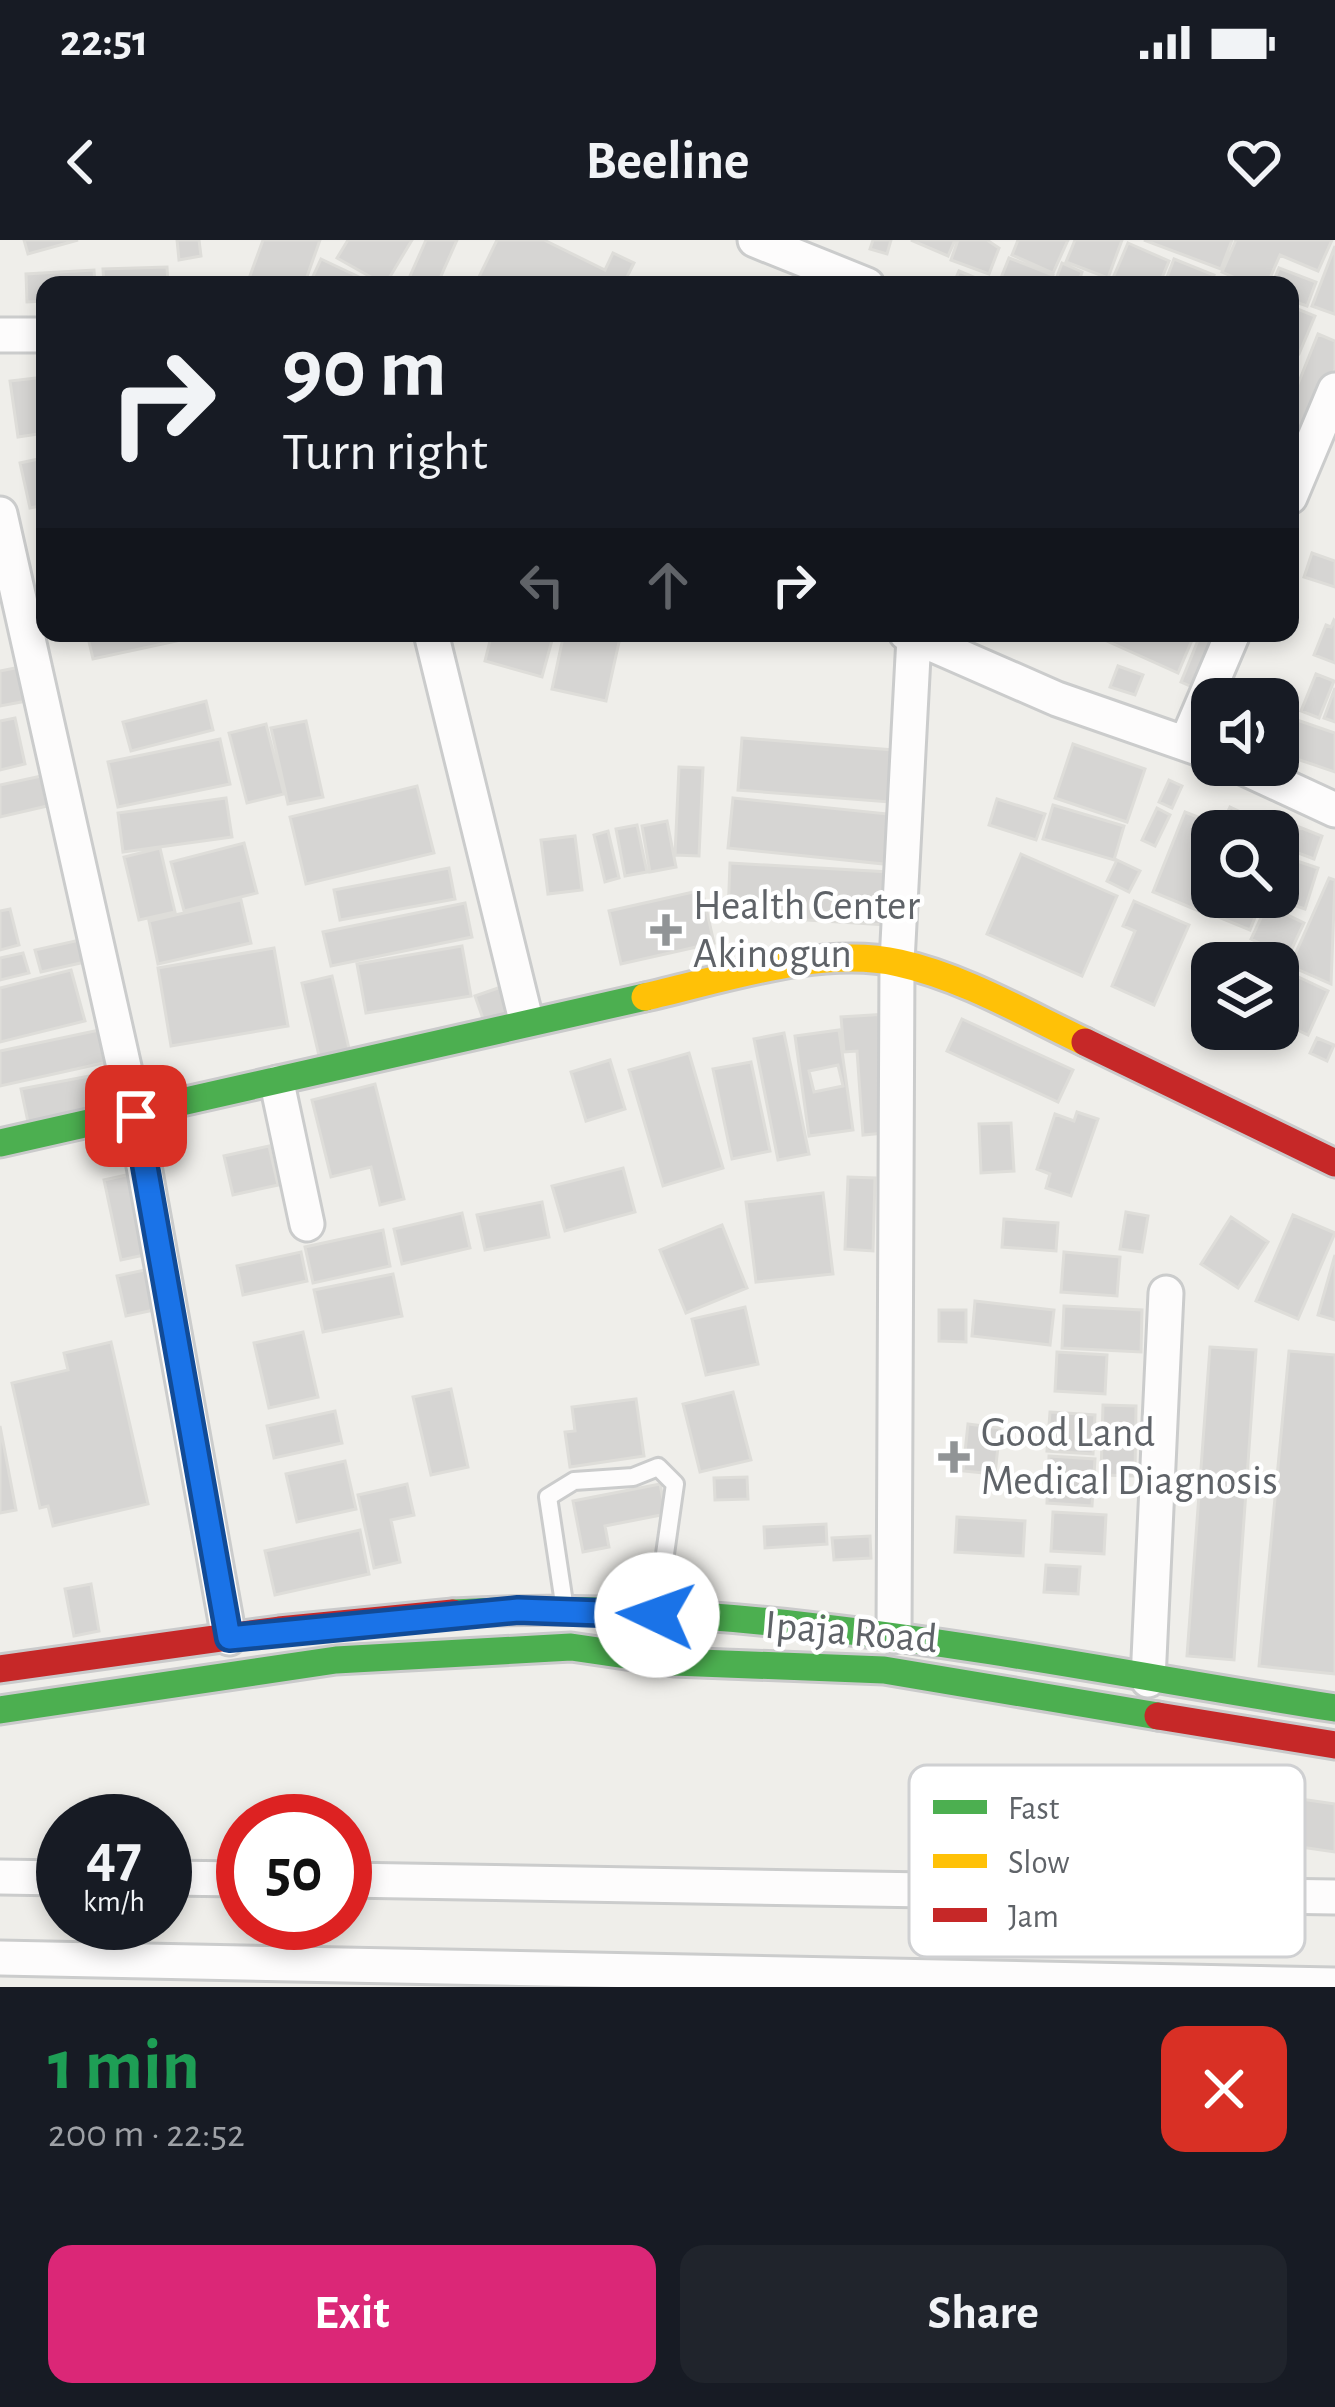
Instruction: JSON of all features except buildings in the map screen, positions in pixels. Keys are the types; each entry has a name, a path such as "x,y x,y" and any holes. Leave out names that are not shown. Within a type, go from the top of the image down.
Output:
{"main road":[{"path":"0,1143 277,1084 526,1020 804,961 897,962 997,1000 1335,1163"},
{"name":"Ipaja Road","path":"0,1670 229,1638 441,1616 566,1610 894,1636 1335,1708"},
{"name":"Ipaja Road","path":"0,1710 336,1660 444,1650 571,1648 674,1662 884,1670 1335,1744"}],"street":[{"path":"754,240 844,276"},
{"path":"0,335 36,335"},
{"path":"1299,456 1335,390"},
{"path":"0,514 136,1116 229,1638"},
{"path":"432,642 526,1020"},
{"path":"894,1636 897,962 910,642"},
{"path":"926,642 1057,699 1191,744"},
{"path":"1220,678 1230,642"},
{"path":"1282,786 1335,811"},
{"path":"277,1084 307,1224"},
{"path":"1148,1680 1166,1292"},
{"path":"0,1877 36,1878"},
{"path":"372,1880 909,1890"},
{"path":"1305,1896 1335,1897"},
{"path":"0,1958 1335,1985"}],"lane":[{"path":"566,1610 548,1497 574,1481 633,1477 658,1467 675,1484 657,1615"}],"traffic: fast":[{"path":"0,1143 645,997"},
{"path":"453,1613 564,1610 785,1623 1006,1653 1335,1708"},
{"path":"0,1710 336,1660 571,1647 674,1662 884,1670 1158,1716"}],"traffic: slow":[{"path":"645,997 804,961 869,959 947,977 1085,1042"}],"traffic: jam":[{"path":"1085,1042 1335,1163"},
{"path":"0,1669 279,1630 453,1613"},
{"path":"1158,1716 1335,1745"}],"place":[{"name":"Health Center Akinogun","path":"666,930"},
{"name":"Good Land Medical Diagnosis","path":"954,1457"}],"route":[{"path":"136,1116 229,1638 518,1610 657,1615"}]}
